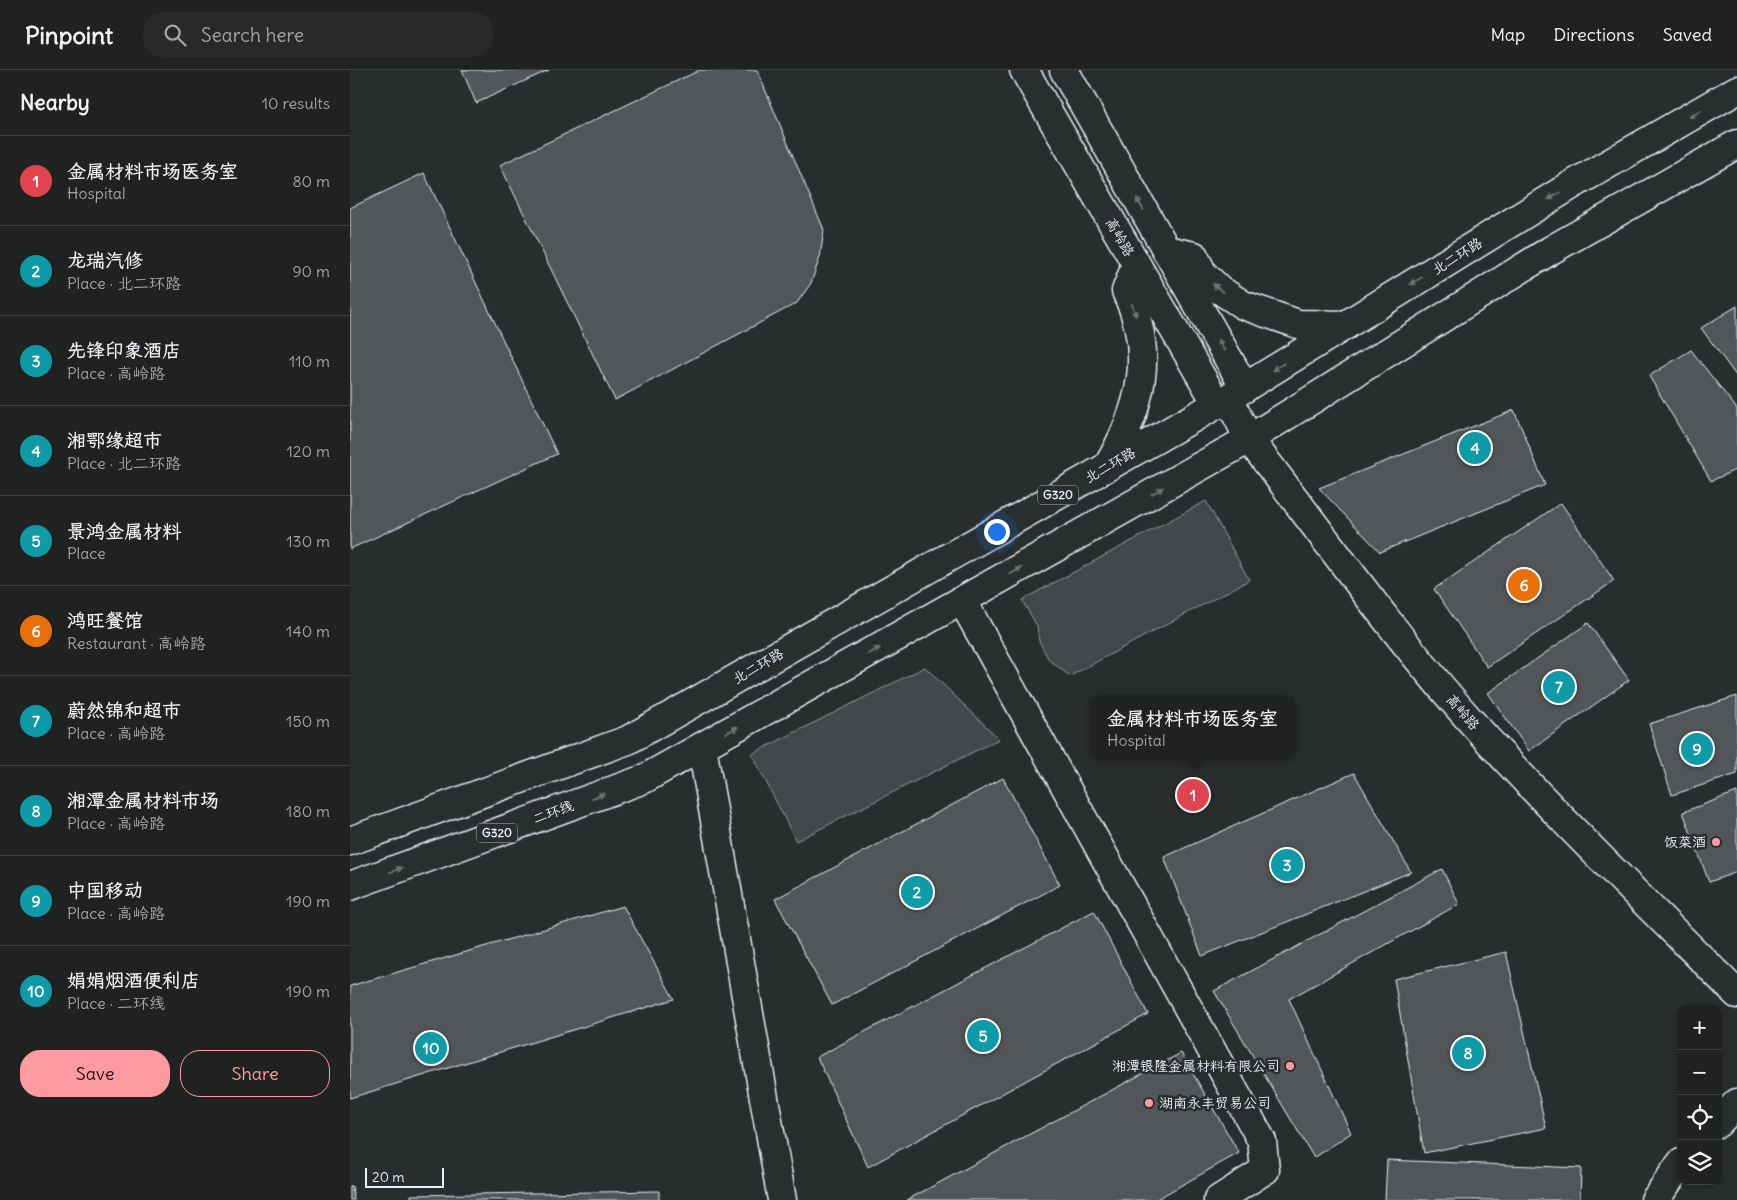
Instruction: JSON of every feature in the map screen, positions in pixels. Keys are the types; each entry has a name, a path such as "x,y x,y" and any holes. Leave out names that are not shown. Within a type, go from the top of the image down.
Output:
{"main road":[{"name":"高岭路","path":"1024,70 1136,265 1230,397 1249,439 1431,674 1468,718 1534,791 1737,994"},
{"path":"1064,70 1166,250 1230,397"},
{"name":"北二环路","path":"350,841 628,740 1230,397 1570,186 1737,90"},
{"name":"G320","path":"702,747 963,602 1249,439 1551,250 1737,144"},
{"path":"1166,250 1194,256 1203,274 1220,290 1243,305 1298,324 1346,325"},
{"path":"1108,466 1130,425 1140,387 1141,337 1137,317 1126,291 1136,265"},
{"path":"963,602 1262,1141 1265,1170 1218,1200"},
{"path":"702,747 782,1200"},
{"name":"二环线","path":"350,886 644,779 702,747"},
{"path":"1722,1119 1737,1103"},
{"path":"1655,1200 1677,1169"}],"shaded area":[{"path":"1206,501 1249,580 1070,676 1049,660 1039,641 1037,626 1022,600"},
{"path":"925,667 999,739 796,841 752,754"}],"building":[{"path":"462,70 549,70 476,103"},
{"path":"700,70 757,70 824,230 820,257 811,283 797,303 615,400 500,165"},
{"path":"424,173 557,454 350,549 350,208"},
{"path":"1737,306 1737,377 1701,328"},
{"path":"1691,350 1737,409 1737,469 1711,481 1649,376"},
{"path":"1514,410 1545,485 1380,552 1319,488"},
{"path":"1561,503 1614,581 1487,667 1434,589"},
{"path":"1588,623 1629,680 1529,751 1488,693"},
{"path":"1737,696 1737,774 1672,795 1649,724"},
{"path":"1354,773 1411,872 1202,956 1164,857"},
{"path":"1003,778 1060,885 832,1005 775,899"},
{"name":"饭菜酒","path":"1737,792 1737,872 1709,882 1683,812"},
{"name":"湘潭银隆金属材料有限公司","path":"1442,869 1459,904 1289,999 1351,1133 1314,1158 1214,991"},
{"path":"623,906 674,999 350,1098 350,986"},
{"path":"1094,911 1148,1014 868,1167 817,1057"},
{"path":"1506,952 1546,1128 1424,1153 1394,979"},
{"name":"湖南永丰贸易公司","path":"1181,1053 1239,1153 1155,1200 907,1200"},
{"path":"1387,1160 1581,1168 1580,1200 1385,1200"},
{"path":"350,1186 352,1186 354,1200 350,1200"},
{"path":"659,1191 659,1200 411,1200 411,1195"}],"place":[{"name":"湘鄂缘超市","path":"1475,448"},
{"name":"鸿旺餐馆","path":"1524,585"},
{"name":"蔚然锦和超市","path":"1559,687"},
{"name":"中国移动","path":"1697,749"},
{"name":"金属材料市场医务室","path":"1193,795"},
{"name":"饭菜酒","path":"1716,842"},
{"name":"先锋印象酒店","path":"1287,865"},
{"name":"龙瑞汽修","path":"917,892"},
{"name":"景鸿金属材料","path":"983,1036"},
{"name":"娟娟烟酒便利店","path":"431,1048"},
{"name":"湘潭金属材料市场","path":"1468,1053"},
{"name":"湘潭银隆金属材料有限公司","path":"1290,1066"},
{"name":"湖南永丰贸易公司","path":"1149,1103"}]}
